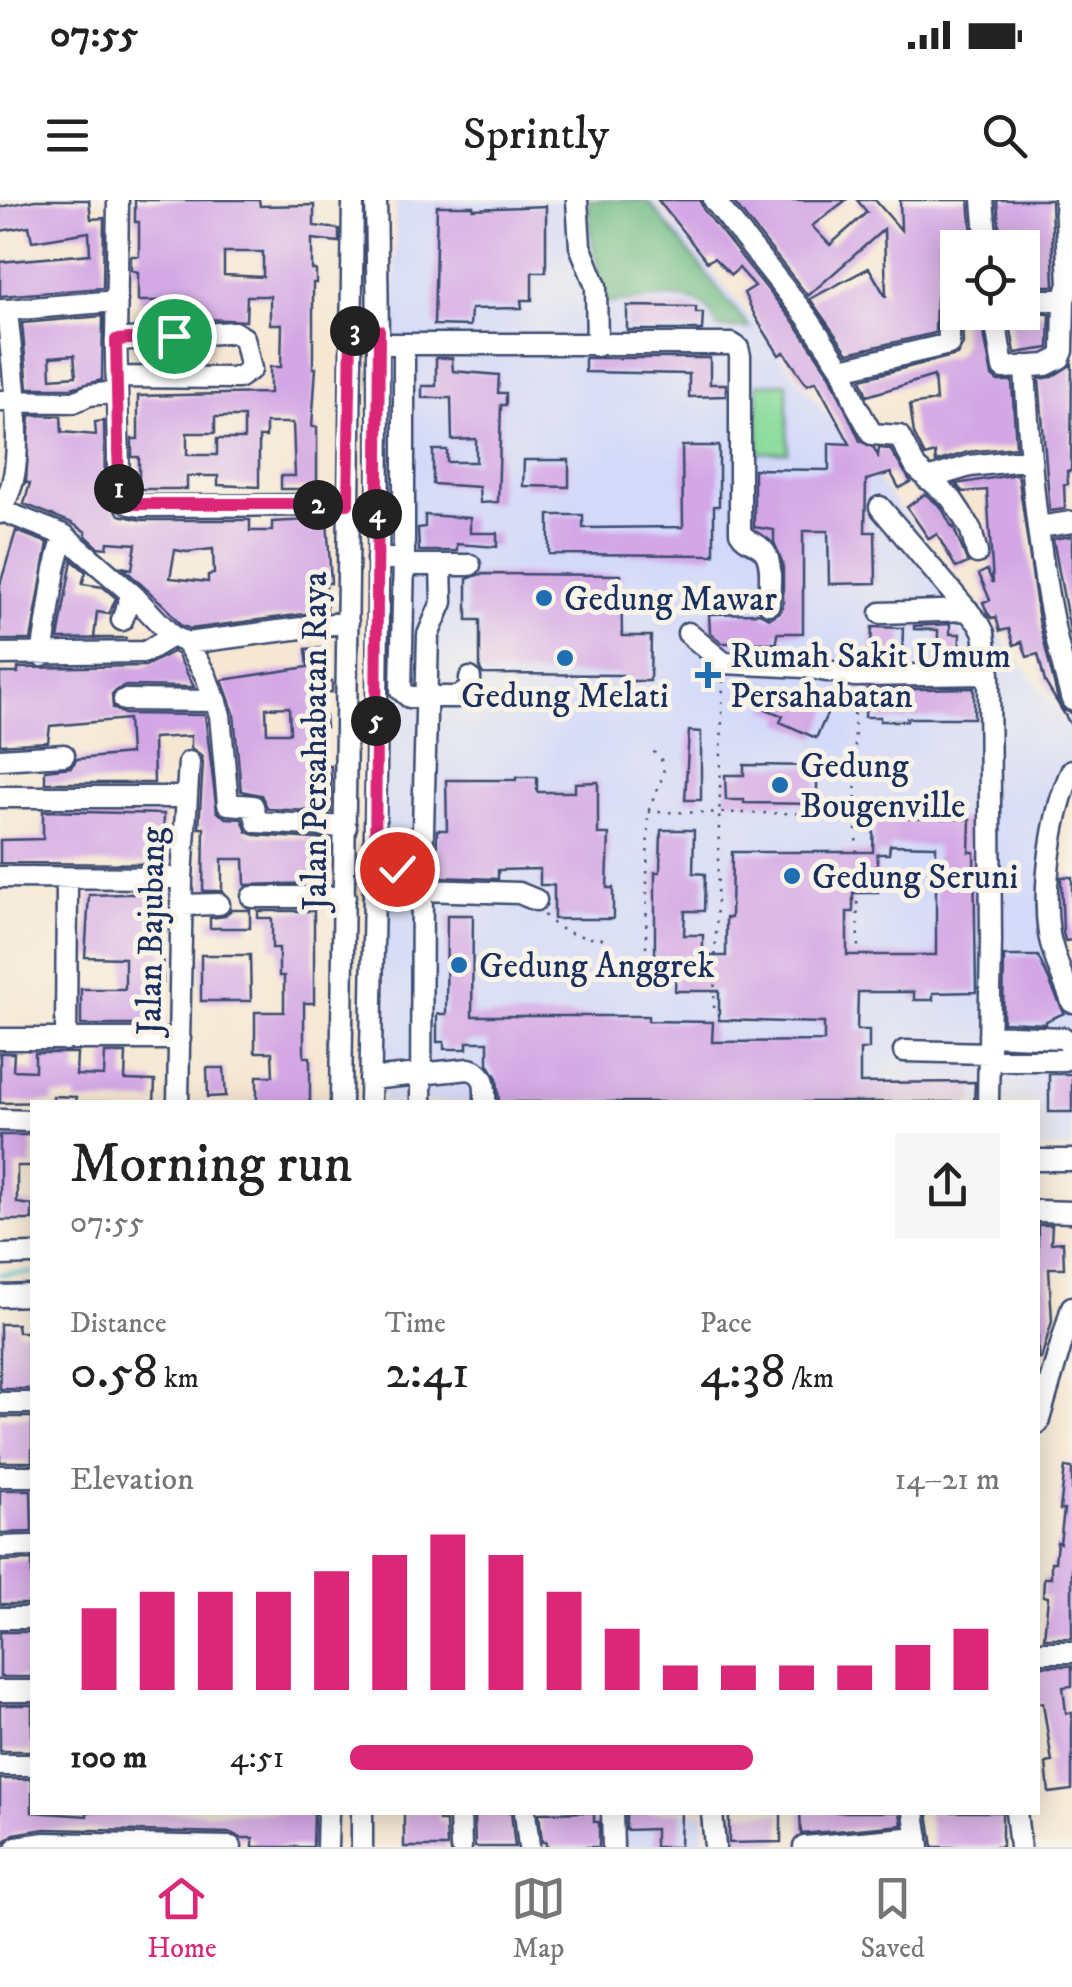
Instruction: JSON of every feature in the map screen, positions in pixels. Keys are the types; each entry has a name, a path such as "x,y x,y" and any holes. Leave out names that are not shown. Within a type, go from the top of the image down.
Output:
{"street":[{"path":"118,200 119,489 130,504 348,504"},
{"name":"Jalan Persahabatan Raya","path":"341,1100 354,200"},
{"name":"Jalan Persahabatan Raya","path":"370,1100 377,629 376,200"},
{"path":"577,200 580,246 596,286 597,346"},
{"path":"714,200 842,369 872,434 899,436 909,459 961,512 977,553"},
{"path":"984,200 986,230"},
{"path":"997,330 1002,366 1046,365 1060,358 1068,289 1065,200"},
{"path":"1040,296 1068,289"},
{"path":"117,301 3,310 13,481 0,511 64,535 180,640 217,701 228,804 253,806 255,822 346,827"},
{"path":"842,369 949,344 949,330"},
{"path":"351,331 404,346 732,344 738,348 740,532 759,546 768,559 769,604"},
{"path":"7,401 74,402 117,384 238,378 251,369 246,344 234,332 116,340"},
{"path":"404,346 402,690 409,696 462,696 470,689 470,678"},
{"path":"1025,366 1038,528 1057,642 1072,700"},
{"path":"928,479 970,466 1031,459"},
{"path":"880,507 984,633 989,674 988,1100"},
{"path":"1038,528 1072,522"},
{"path":"42,656 64,535"},
{"path":"377,558 414,565 470,565"},
{"path":"420,1100 428,635 442,602 441,566"},
{"path":"122,620 132,594"},
{"path":"881,613 968,610"},
{"path":"0,654 145,652 180,640 348,622"},
{"path":"377,629 402,630"},
{"path":"688,633 724,663 805,667 854,676 989,674"},
{"path":"124,700 217,701"},
{"path":"0,758 64,756"},
{"name":"Jalan Bajubang","path":"178,1100 181,905 189,762"},
{"path":"1072,770 1059,802 1048,910 1052,946 1072,1002"},
{"path":"0,797 186,797"},
{"path":"375,858 536,900"},
{"path":"0,877 182,878"},
{"path":"66,1040 67,880"},
{"path":"252,896 346,896"},
{"path":"181,905 219,904"},
{"path":"904,1051 989,1049 1064,1038 1072,1050"},
{"path":"0,1039 180,1039"},
{"path":"342,1051 370,1051"},
{"path":"370,1079 457,1068 478,1072 485,1081 485,1100"},
{"path":"0,1120 30,1121"},
{"path":"1040,1160 1072,1160"},
{"path":"1040,1211 1072,1212"},
{"path":"0,1256 30,1254"},
{"path":"0,1296 30,1295"},
{"path":"1040,1416 1072,1307"},
{"path":"0,1403 30,1403"},
{"path":"0,1476 30,1476"},
{"path":"0,1547 30,1546"},
{"path":"0,1618 30,1618"},
{"path":"1040,1652 1072,1652"},
{"path":"0,1691 30,1691"},
{"path":"0,1766 30,1765"},
{"path":"327,1847 328,1815"},
{"path":"340,1847 341,1815"},
{"path":"362,1815 362,1847"},
{"path":"460,1815 461,1847"},
{"path":"525,1815 529,1847"},
{"path":"612,1815 613,1847"},
{"path":"712,1815 715,1847"},
{"path":"804,1847 918,1842 914,1815"},
{"path":"1016,1815 1020,1847"},
{"path":"16,1847 231,1847"}],"path":[{"path":"714,1008 724,663"},
{"path":"854,676 858,951"},
{"path":"646,946 648,812 664,774 661,759 648,746"},
{"path":"648,812 856,814"},
{"path":"536,900 547,920 560,928 586,939 610,940"}],"shaded area":[{"name":"Rumah Sakit Umum Persahabatan","path":"396,200 653,200 747,313 1072,729 1072,759 1046,871 1072,1007 1072,1149 1040,1148 1040,1100 383,1100 381,868"},
{"path":"619,1815 704,1815 704,1847 620,1847"}],"green space":[{"path":"589,200 647,200 750,328 718,328 706,307 684,298 603,303"},
{"path":"787,383 788,452 759,453 757,384"}],"building":[{"path":"35,200 89,200 91,219 104,218 103,288 0,296 0,262 90,254 89,232 32,241 29,226 0,231 0,207"},
{"path":"135,200 259,200 260,206 314,205 314,226 339,229 339,242 312,239 312,270 316,270 316,368 312,427 317,427 317,489 281,489 281,476 295,476 293,423 266,423 266,437 259,437 259,487 218,485 218,476 187,476 187,489 139,489 139,457 132,457 132,439 138,439 138,396 270,393 270,367 281,367 282,324 270,324 270,296 247,296 246,321 166,317 166,301 138,301 138,272 131,270 131,256 139,256 139,222 135,222","holes":["224,252 263,252 263,277 224,275","215,417 244,417 244,439 217,439 217,455 187,455 187,433 215,433"]},
{"path":"658,200 700,200 830,375 860,441 874,448 878,456 879,448 890,449 911,482 899,488 891,473 866,480 865,532 875,532 876,583 829,584 828,531 803,531 803,633 777,633 777,643 722,643 710,633 709,614 759,613 770,618 783,605 783,564 774,542 774,530 754,527 754,469 829,470 829,443 850,444 816,381 807,385 784,352 779,355 756,318 744,293 755,286 739,268 731,275 714,258 707,262"},
{"path":"732,200 846,200 812,226 830,245 867,212 857,200 875,200 901,230 900,200 969,200 972,230 940,230 940,296 936,299 935,333 848,353 810,299 869,268 886,297 884,229 808,296"},
{"path":"997,200 1051,200 1054,286 1040,286 1040,230 1000,230"},
{"path":"437,206 546,206 546,272 532,272 532,300 521,300 522,308 471,309 470,326 434,325"},
{"path":"627,306 696,307 696,313 703,313 702,330 627,330"},
{"path":"1040,314 1050,314 1049,348 1015,353 1011,330 1040,330"},
{"path":"103,316 102,380 71,388 28,388 22,323","holes":["74,355 76,376 51,378 50,357"]},
{"path":"962,330 983,330 992,376 998,381 1012,381 1016,447 968,452 936,462 935,453 925,456 914,434 910,405 936,401 934,376 867,396 861,379 957,355 963,344"},
{"path":"436,358 452,358 453,371 499,375 498,393 506,393 506,405 501,405 498,502 480,503 479,487 433,484 433,450 447,450 447,462 476,462 476,439 452,440 451,398 422,398 422,386 436,386"},
{"path":"585,358 710,358 710,384 726,384 726,396 689,397 689,374 585,372"},
{"path":"1072,364 1071,471 1067,471 1068,484 1064,485 1065,509 1050,511 1039,379 1052,377"},
{"path":"30,415 61,416 62,432 96,435 95,422 104,421 105,490 119,515 141,520 250,520 250,531 272,531 272,522 327,519 331,583 326,583 327,611 190,629 180,625 122,567 132,569 136,544 108,542 107,548 98,547 86,532 70,522 24,504 30,483 26,483","holes":["213,549 214,574 208,575 208,582 170,578 175,550"]},
{"path":"682,446 719,446 714,555 549,554 549,515 583,515 583,528 683,527"},
{"path":"524,460 569,460 569,487 523,486"},
{"path":"1018,474 1039,621 1059,704 1072,713 1072,727 1045,682 1038,654 1027,657 1022,642 1014,645 1009,629 1000,631 996,617 987,612 983,602 990,600 979,574 987,570 993,583 987,490 963,492 956,484"},
{"path":"925,494 941,507 953,526 968,563 956,568 937,534 929,539 907,507"},
{"path":"425,515 470,518 470,533 497,533 497,547 457,544 457,551 419,551 418,528 425,527"},
{"path":"16,531 48,543 31,640 0,640 0,585"},
{"path":"1072,536 1072,642 1053,539"},
{"path":"72,560 86,572 82,584 103,587 116,598 109,614 97,612 94,638 127,638 58,639"},
{"path":"480,574 621,575 622,636 651,636 650,681 622,681 622,675 483,674 480,620 467,620 467,579"},
{"path":"950,624 950,634 960,634 959,661 938,661 938,630 914,626"},
{"path":"872,627 903,628 902,662 870,662"},
{"path":"321,648 322,681 332,681 332,692 316,693 316,717 325,716 326,727 321,727 322,751 323,766 331,766 331,812 268,809 261,795 241,791 234,713 222,680 308,667 306,649","holes":["289,707 290,733 267,733 266,708"]},
{"path":"173,652 194,687 123,686 112,694 113,708 124,714 205,715 217,812 226,818 242,819 247,832 255,835 331,840 313,843 318,883 245,885 244,859 222,859 222,891 203,891 204,828 199,828 203,762 201,755 191,748 191,736 153,738 154,783 45,783 45,770 71,767 77,759 130,754 128,719 50,726 48,742 0,745 0,673 18,673 18,668 145,666"},
{"path":"776,687 829,710 816,738 780,722 783,716 766,709"},
{"path":"974,688 974,718 880,721 880,717 865,717 866,690"},
{"path":"689,731 701,732 701,800 685,800"},
{"name":"Gedung Bougenville","path":"744,765 817,766 817,804 726,800 725,775 744,775"},
{"path":"537,777 537,792 575,792 575,783 598,782 598,834 609,834 607,888 613,888 613,919 554,919 554,885 540,885 540,869 498,870 498,879 436,877 437,830 447,830 446,780"},
{"path":"43,811 164,814 163,849 167,849 167,864 0,863 0,840 43,839"},
{"path":"874,818 970,819 976,992 933,993 933,1000 914,1000 914,992 858,992 857,1030 869,1030 869,1049 860,1050 860,1083 975,1082 974,1100 499,1100 497,1078 488,1064 488,1042 467,1042 467,1049 444,1049 444,1042 437,1042 437,1014 446,1014 447,915 473,915 472,1016 648,1016 648,1021 713,1022 712,1042 824,1041 824,1023 719,1020 719,991 675,991 676,965 655,965 655,872 660,872 661,830 694,830 693,873 705,874 704,911 685,911 684,935 703,935 703,956 726,956 732,852 873,852","holes":["890,845 936,846 936,955 847,955 847,912 853,912 853,893 878,893 877,854 889,854"]},
{"path":"1061,877 1072,877 1072,940 1065,941 1063,932"},
{"path":"166,894 158,1025 81,1025 81,989 125,989 125,958 85,957 89,895"},
{"path":"231,910 250,910 250,928 210,928 210,918 225,916"},
{"path":"258,911 314,911 314,1003 304,1003 304,1057 310,1057 310,1100 257,1100 257,1076 273,1076 272,1052 255,1052 255,1012 284,1012 284,976 279,976 279,948 272,948 272,918 258,918"},
{"path":"201,955 250,955 251,1001 201,1001"},
{"path":"1004,956 1038,956 1064,1013 1046,1024 1003,1022"},
{"path":"0,1053 14,1053 13,1070 35,1071 35,1053 77,1053 76,1075 104,1076 105,1053 126,1053 125,1080 155,1081 154,1100 76,1100 53,1096 53,1100 0,1103"},
{"path":"207,1068 224,1068 226,1096 208,1097"},
{"path":"1049,1074 1072,1074 1072,1112 1049,1112"},
{"path":"0,1135 30,1135 30,1166 17,1166 17,1203 30,1205 30,1220 0,1220"},
{"path":"1040,1225 1052,1225 1051,1243 1063,1242 1064,1268 1049,1268 1052,1321 1041,1359"},
{"path":"0,1324 17,1324 18,1332 30,1332 30,1389 0,1389"},
{"path":"0,1417 30,1417 30,1462 0,1462"},
{"path":"1065,1467 1072,1468 1072,1638 1044,1638 1048,1597 1043,1596 1044,1578 1051,1578 1051,1562 1055,1562 1057,1542 1060,1543"},
{"path":"0,1490 30,1490 30,1532 0,1533"},
{"path":"30,1560 30,1604 0,1604 0,1561"},
{"path":"0,1632 30,1632 30,1677 0,1677"},
{"path":"1040,1666 1072,1666 1072,1686 1063,1687 1066,1713 1072,1713 1072,1790 1049,1793 1046,1763 1052,1762"},
{"path":"0,1705 30,1705 30,1751 0,1751"},
{"path":"0,1779 30,1779 30,1815 314,1815 313,1847 253,1847 253,1838 231,1833 45,1829 14,1834 0,1845"},
{"path":"404,1815 439,1815 439,1821 446,1821 447,1847 404,1847"},
{"path":"474,1815 511,1815 515,1847 475,1847"},
{"path":"539,1815 594,1815 594,1822 599,1822 599,1847 546,1847 546,1842 542,1842"},
{"path":"626,1815 681,1815 680,1847 655,1847 655,1829 626,1830"},
{"path":"729,1815 781,1815 781,1842 729,1843"},
{"path":"800,1815 900,1815 902,1825 801,1834"},
{"path":"928,1815 1002,1815 1002,1847 933,1847"}],"waterway":[{"path":"1040,1177 1072,1178"},
{"path":"0,1274 30,1273"}],"place":[{"name":"Gedung Mawar","path":"544,598"},
{"name":"Gedung Melati","path":"565,658"},
{"name":"Rumah Sakit Umum Persahabatan","path":"708,675"},
{"name":"Gedung Bougenville","path":"780,785"},
{"name":"Gedung Seruni","path":"792,876"},
{"name":"Gedung Anggrek","path":"459,965"}],"route":[{"path":"174,336 116,340 119,489 130,504 348,504 351,331 379,330 375,867 397,869"}]}
